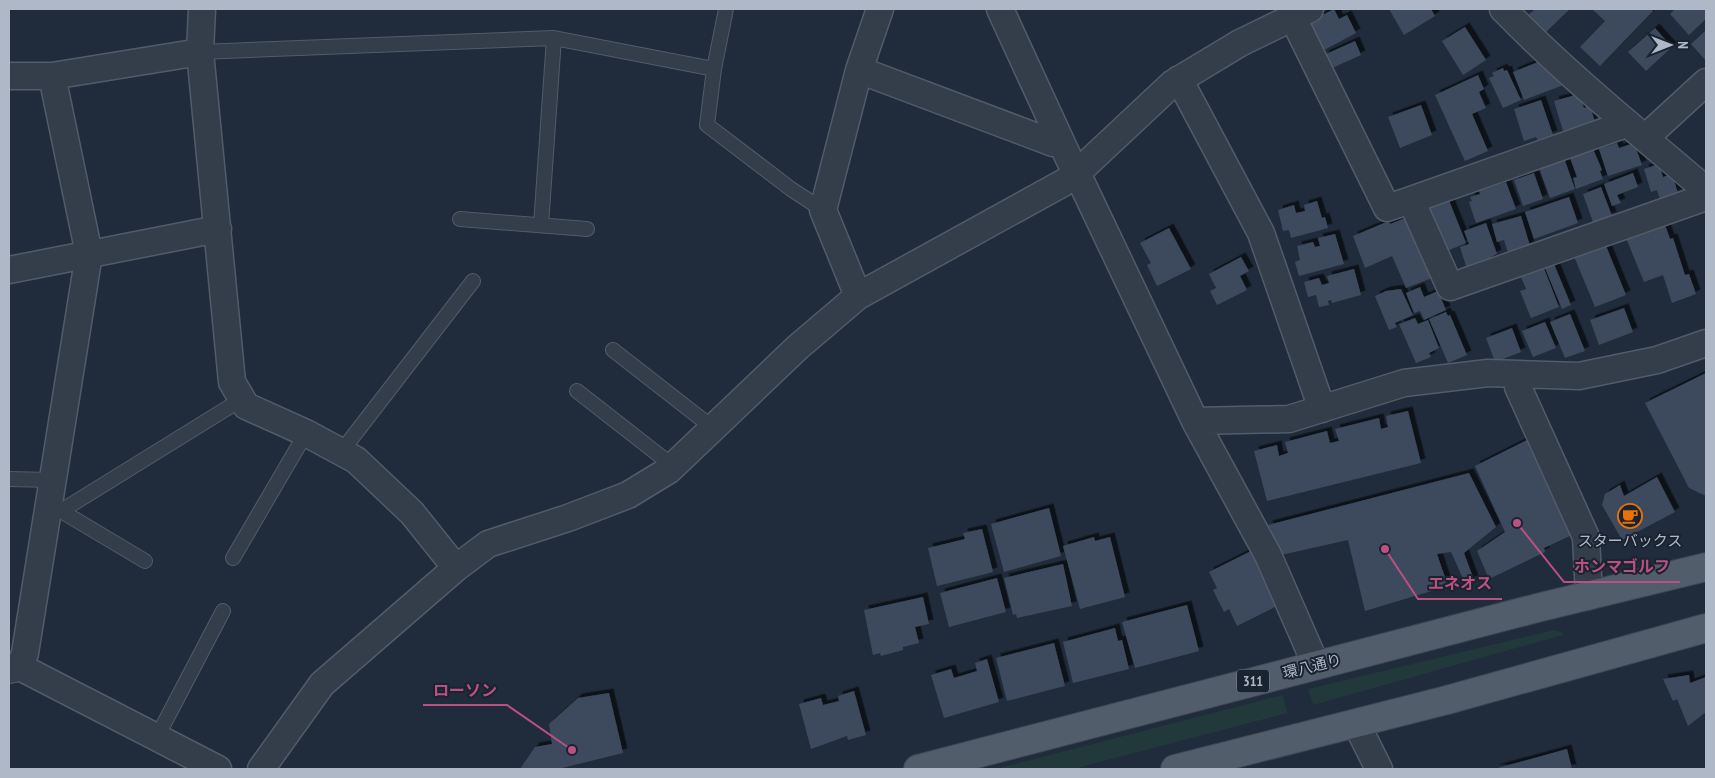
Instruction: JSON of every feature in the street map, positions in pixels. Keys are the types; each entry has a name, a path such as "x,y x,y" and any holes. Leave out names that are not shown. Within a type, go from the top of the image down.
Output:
{"main road":[{"name":"環八通り","path":"918,769 1316,665 1706,567"},
{"path":"1175,769 1356,723 1706,628"}],"street":[{"path":"202,9 200,52 232,382 246,406 306,433 356,460 412,513 456,568"},
{"path":"858,296 823,210 859,70 880,9"},
{"path":"1000,9 1060,140 1195,421 1268,555 1316,665"},
{"path":"1503,9 1540,47 1706,190"},
{"path":"261,769 322,684 456,568 488,544 568,518 651,484 673,466 798,347 858,296 1077,173 1172,84 1240,43 1301,13 1388,208 1636,131 1706,82"},
{"path":"9,76 52,76 200,52"},
{"path":"859,70 1053,143 1060,140"},
{"path":"52,76 89,254 52,480 54,512 26,653 15,668 218,769"},
{"path":"1180,79 1261,233 1322,409"},
{"path":"1411,200 1450,287 1706,197"},
{"path":"9,270 218,229"},
{"path":"1195,421 1289,419 1404,383 1488,373 1580,376 1657,360 1706,343"},
{"path":"1518,375 1518,387 1586,537 1589,596"},
{"path":"1356,723 1379,769"}],"lane":[{"path":"726,9 714,69 707,125 791,189 823,210"},
{"path":"541,225 554,38"},
{"path":"200,52 554,38 714,69"},
{"path":"460,219 586,229"},
{"path":"341,452 473,281"},
{"path":"613,350 713,428"},
{"path":"577,391 673,466"},
{"path":"54,512 242,399"},
{"path":"233,558 306,433"},
{"path":"9,479 52,480"},
{"path":"54,512 146,561"},
{"path":"157,737 222,611"}],"green space":[{"path":"1554,630 1561,632 1563,635 1313,705 1308,689"},
{"path":"1283,695 1287,713 1073,769 996,769"}],"building":[{"path":"1334,9 1339,19 1347,15 1356,33 1324,50 1309,22"},
{"path":"1389,9 1431,9 1435,16 1404,35"},
{"path":"1535,9 1570,9 1543,35 1526,17"},
{"path":"1592,9 1650,9 1653,11 1600,66 1580,47 1605,21"},
{"path":"1675,9 1706,9 1706,19 1689,35 1670,14"},
{"path":"1465,27 1486,60 1463,75 1442,41"},
{"path":"1655,28 1672,47 1646,71 1628,52"},
{"path":"1706,30 1706,61 1691,44"},
{"path":"1355,41 1361,55 1330,69 1324,55"},
{"path":"1543,60 1566,84 1524,100 1513,72"},
{"path":"1503,68 1504,71 1507,70 1521,100 1503,108 1489,78 1494,76 1492,73"},
{"path":"1478,75 1484,89 1479,92 1486,108 1472,114 1488,151 1465,161 1435,95"},
{"path":"1579,94 1584,108 1590,106 1595,122 1563,131 1554,101"},
{"path":"1541,100 1553,135 1538,140 1536,137 1524,141 1514,109"},
{"path":"1421,105 1432,135 1400,148 1388,117"},
{"path":"1617,143 1619,148 1634,143 1642,165 1608,176 1599,149"},
{"path":"1591,144 1602,170 1600,171 1603,179 1576,189 1573,178 1577,177 1568,152"},
{"path":"1564,158 1575,189 1550,198 1539,168"},
{"path":"1659,164 1663,177 1672,174 1678,193 1660,199 1657,190 1651,192 1644,169"},
{"path":"1534,173 1543,199 1523,206 1514,180"},
{"path":"1633,173 1638,187 1617,195 1621,203 1612,206 1604,184"},
{"path":"1506,182 1516,209 1476,223 1469,202 1472,201 1470,197 1480,194 1479,191"},
{"path":"1601,187 1612,216 1593,222 1583,194"},
{"path":"1569,197 1578,223 1534,239 1525,212"},
{"path":"1448,198 1466,243 1447,251 1427,208"},
{"path":"1317,201 1322,218 1325,217 1328,228 1291,238 1289,230 1283,231 1278,210 1294,205 1296,213 1305,211 1304,205"},
{"path":"1521,216 1530,246 1508,253 1504,240 1497,242 1492,224"},
{"path":"1408,217 1432,278 1406,288 1392,256 1365,268 1353,236 1389,221 1390,224"},
{"path":"1663,219 1670,239 1673,238 1685,275 1689,274 1696,294 1672,303 1663,275 1644,282 1624,233"},
{"path":"1486,223 1497,254 1491,257 1492,260 1467,269 1460,247 1469,244 1464,231"},
{"path":"1169,228 1191,269 1157,286 1147,265 1151,263 1140,243"},
{"path":"1335,234 1344,264 1299,276 1295,262 1300,260 1297,246 1313,242 1315,247 1320,246 1318,238"},
{"path":"1604,241 1626,295 1595,307 1573,254"},
{"path":"1241,257 1249,271 1240,276 1247,290 1217,305 1210,291 1216,288 1209,274"},
{"path":"1554,264 1571,305 1562,309 1545,268"},
{"path":"1543,266 1559,307 1531,318 1520,291 1526,289 1520,275"},
{"path":"1354,269 1361,295 1332,303 1331,300 1328,301 1329,305 1319,307 1316,295 1308,297 1304,282 1319,278 1322,285 1329,283 1327,276"},
{"path":"1420,287 1424,297 1438,291 1446,310 1424,320 1420,311 1414,313 1406,293"},
{"path":"1401,289 1413,315 1395,323 1397,327 1389,330 1375,296 1386,291"},
{"path":"1624,308 1633,332 1599,345 1590,320"},
{"path":"1446,312 1448,316 1450,315 1467,355 1448,363 1429,319"},
{"path":"1570,314 1585,351 1565,358 1550,322"},
{"path":"1415,318 1418,324 1428,320 1439,348 1429,353 1431,357 1416,363 1399,324"},
{"path":"1545,322 1556,348 1533,357 1522,331"},
{"path":"1512,328 1521,352 1495,362 1486,338"},
{"path":"1706,373 1706,496 1689,488 1645,403"},
{"path":"1408,411 1421,463 1267,501 1254,451 1277,445 1279,456 1288,453 1285,442 1327,431 1330,443 1339,441 1335,429 1379,418 1381,429 1388,427 1386,416"},
{"path":"1527,440 1572,535 1544,548 1545,552 1489,579 1477,551 1505,532 1475,466"},
{"path":"1469,473 1496,527 1464,553 1474,580 1465,583 1451,552 1437,554 1448,586 1365,611 1348,540 1281,555 1268,525"},
{"path":"1657,477 1675,512 1622,540 1602,505 1605,494 1620,485 1624,496"},
{"path":"1049,508 1061,556 1004,572 991,524"},
{"path":"982,529 993,572 937,586 928,548 965,539 963,533"},
{"path":"1094,537 1095,541 1110,537 1125,597 1080,609 1063,546"},
{"path":"1251,551 1277,606 1237,626 1229,609 1224,612 1213,590 1217,588 1209,572"},
{"path":"1063,564 1072,606 1017,618 1016,614 1013,615 1004,578"},
{"path":"997,578 1006,612 949,627 940,593"},
{"path":"923,597 929,624 915,627 919,643 881,656 880,653 873,655 864,610"},
{"path":"1187,605 1199,651 1135,668 1122,622"},
{"path":"1115,628 1118,641 1122,640 1129,669 1073,683 1063,642"},
{"path":"1054,643 1065,686 1007,701 996,658"},
{"path":"987,659 999,702 944,718 931,675 951,669 954,678 977,671 975,663"},
{"path":"1689,675 1690,683 1706,677 1706,712 1688,726 1677,699 1673,701 1663,679"},
{"path":"854,691 866,735 848,740 847,736 811,749 799,704 821,698 823,705 839,701 838,696"},
{"path":"609,693 623,753 558,769 520,769 535,747 552,744 549,724 578,698"},
{"path":"1567,749 1572,769 1494,769"}],"place":[{"name":"スターバックス","path":"1630,516"},
{"name":"ホンマゴルフ","path":"1517,523"},
{"name":"エネオス","path":"1385,549"},
{"name":"ローソン","path":"572,750"}]}
